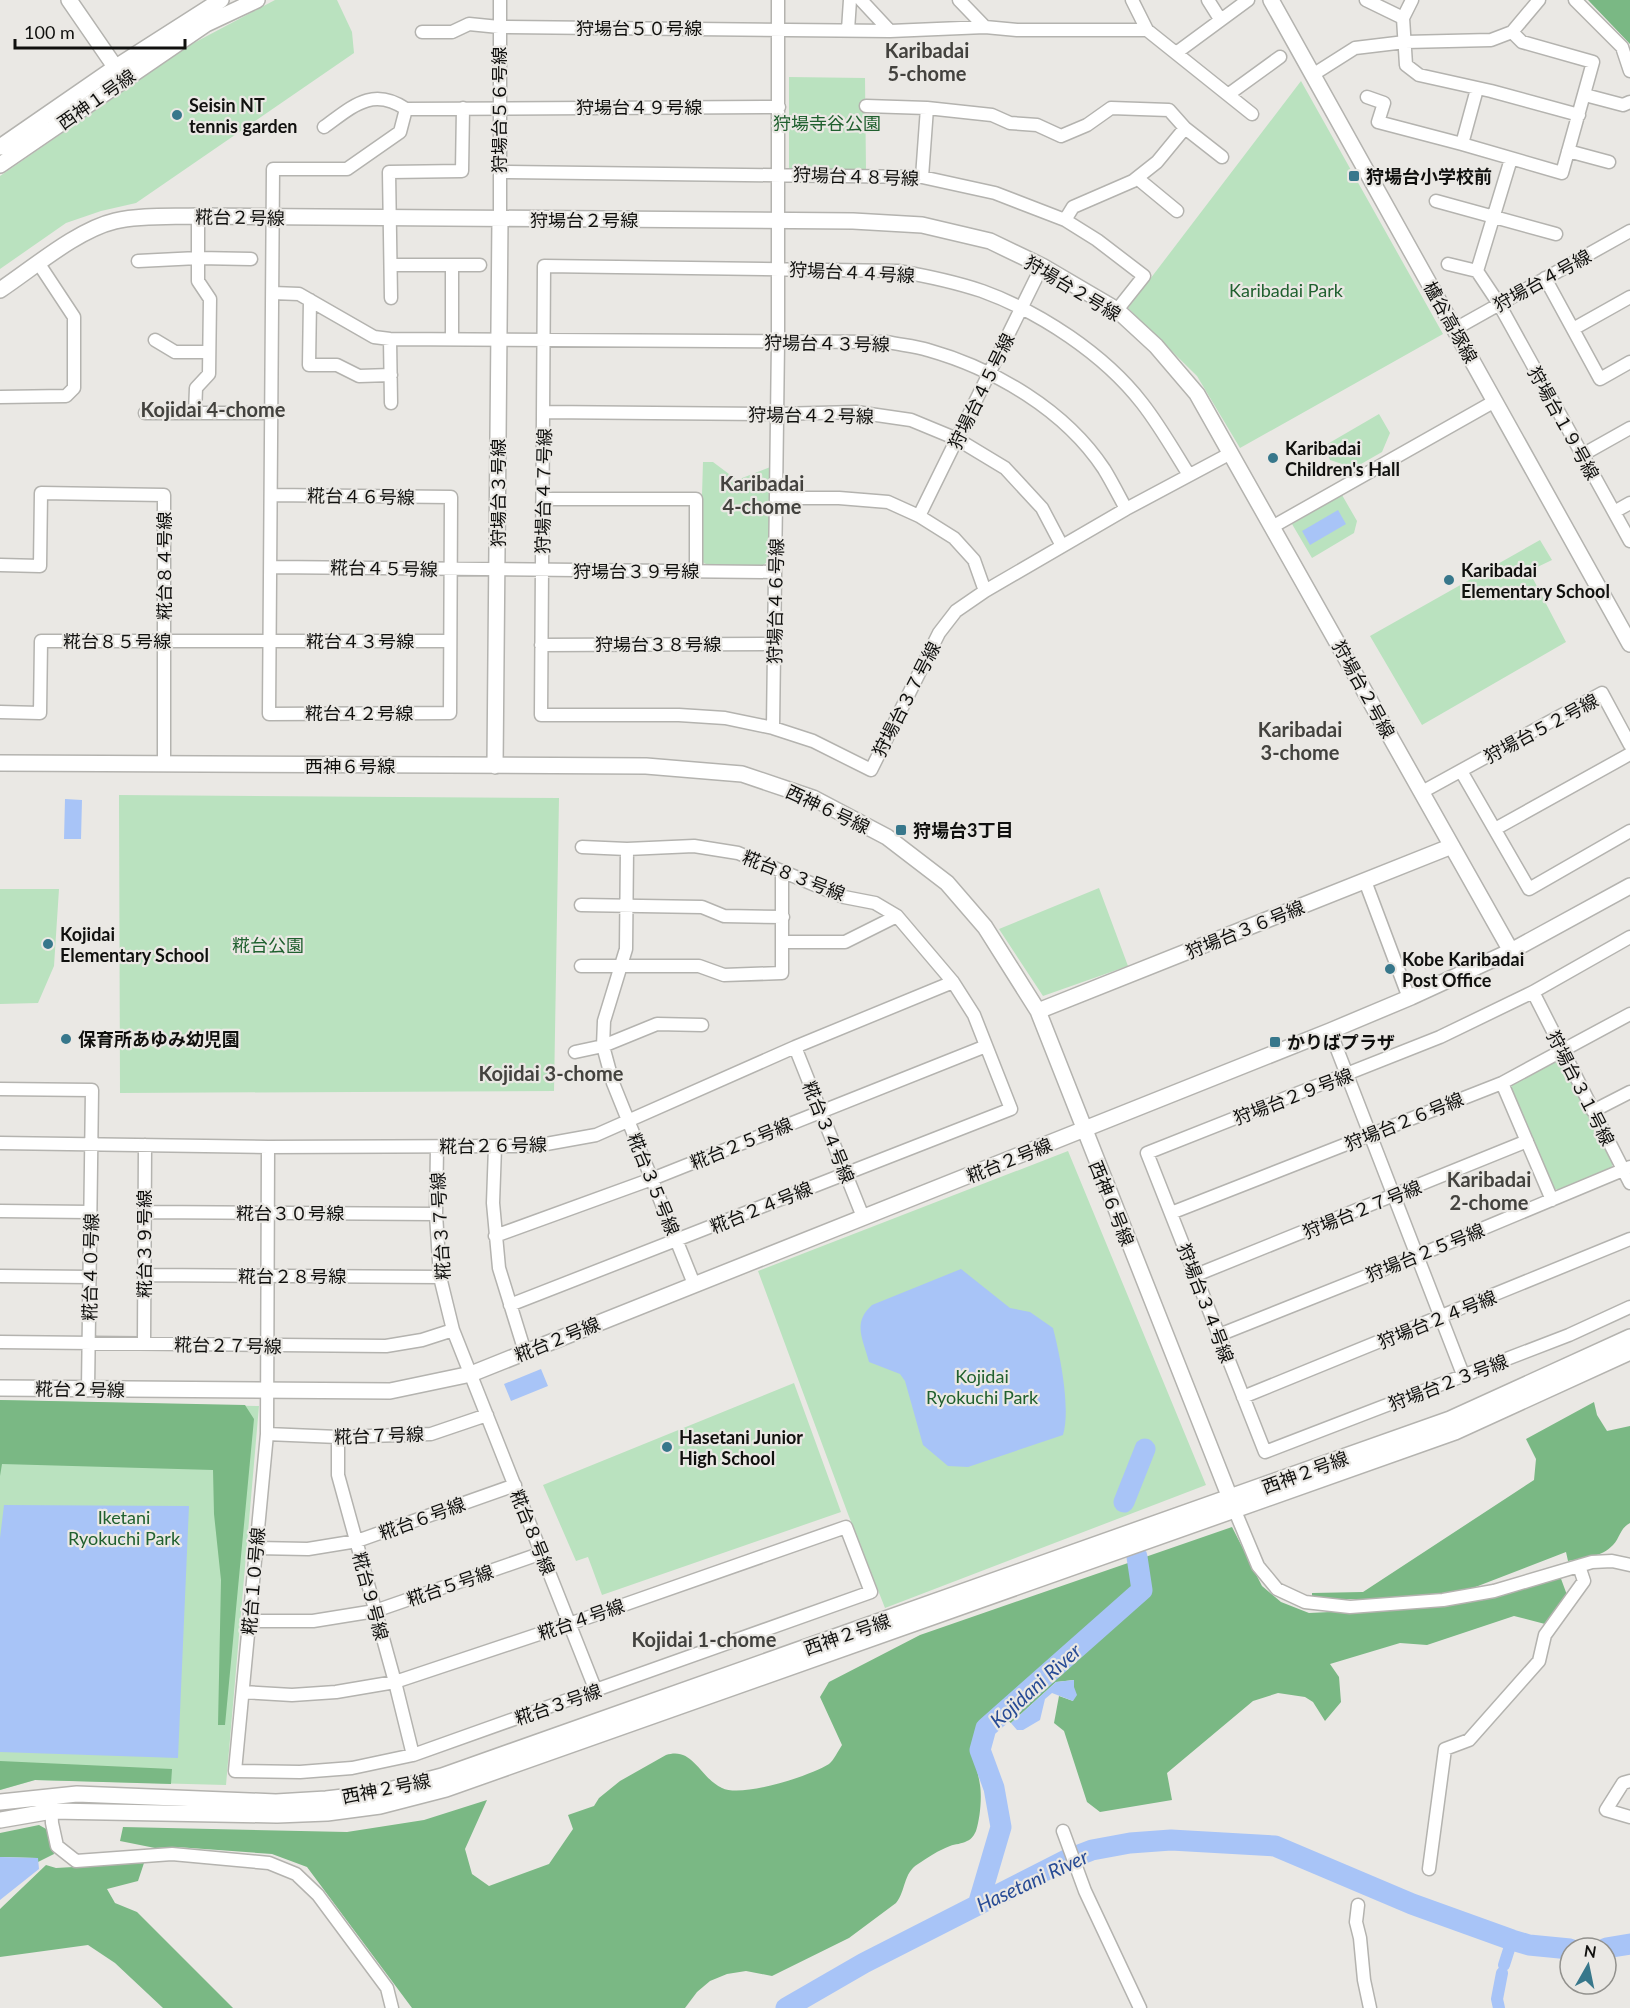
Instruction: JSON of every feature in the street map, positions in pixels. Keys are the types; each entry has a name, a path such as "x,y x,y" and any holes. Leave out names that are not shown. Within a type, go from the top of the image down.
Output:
{"street":[{"path":"69,0 120,73"},
{"name":"西神１号線","path":"0,165 120,73 221,0"},
{"name":"西神１号線","path":"0,147 120,73 206,24 257,0"},
{"name":"狩場台５６号線","path":"500,0 500,219"},
{"name":"狩場台４６号線","path":"774,728 779,221 778,0"},
{"path":"848,30 850,0"},
{"path":"861,0 890,31"},
{"path":"959,0 986,27"},
{"path":"1132,0 1147,30 1252,114"},
{"path":"1208,0 1220,19"},
{"path":"1176,54 1248,0"},
{"name":"櫨谷高塚線","path":"1272,0 1630,644"},
{"path":"1366,0 1403,18"},
{"path":"1412,0 1403,18 1406,65 1419,75 1579,115"},
{"path":"1314,74 1355,48 1405,42 1491,40 1512,32 1539,0"},
{"path":"1575,0 1622,47 1630,71"},
{"name":"狩場台５０号線","path":"422,32 452,32 470,24 499,27 890,31 986,27 1017,30 1147,30"},
{"path":"1367,97 1384,103 1378,122 1562,173 1593,62 1522,42 1512,32"},
{"path":"1229,94 1280,57"},
{"path":"1462,144 1478,89"},
{"path":"1585,95 1623,105 1630,102"},
{"name":"狩場台４９号線","path":"324,127 363,100 393,100 406,109 779,107"},
{"path":"866,106 927,108 992,115 1010,123 1037,125 1061,136 1088,125 1111,108 1169,110 1185,128 1222,157"},
{"path":"391,298 389,172 462,171 463,108"},
{"path":"922,177 927,108"},
{"path":"270,641 273,169 347,169 400,132 406,109"},
{"path":"1065,220 1073,207 1137,177 1158,162 1185,128"},
{"path":"1568,151 1609,162"},
{"path":"1448,264 1477,271 1511,159"},
{"name":"狩場台４８号線","path":"500,172 922,177 995,193 1065,220 1097,240 1144,276 1117,310"},
{"path":"1137,177 1177,211"},
{"path":"1436,201 1556,234"},
{"path":"195,413 196,388 209,374 210,299 198,281 198,216"},
{"name":"糀台２号線","path":"0,290 75,238 113,222 142,218 198,216 500,219"},
{"name":"狩場台２号線","path":"500,219 853,221 922,225 990,241 1042,266 1117,310 1156,345 1197,394 1511,951"},
{"name":"狩場台３号線","path":"495,766 500,219"},
{"name":"狩場台４号線","path":"1455,329 1630,231"},
{"path":"138,261 198,258 251,259"},
{"path":"0,397 66,396 74,388 74,317 39,264"},
{"path":"391,264 480,265"},
{"path":"452,338 453,265"},
{"name":"狩場台４４号線","path":"543,266 898,271 939,278 984,292 1067,334 1108,368 1141,401 1167,438 1189,476"},
{"name":"狩場台４７号線","path":"541,715 543,266"},
{"name":"狩場台４５号線","path":"919,516 1042,266"},
{"name":"狩場台１９号線","path":"1477,271 1499,304 1630,541"},
{"path":"1545,278 1600,378 1630,362"},
{"name":"狩場台４３号線","path":"273,293 299,294 374,337 390,339 887,342 927,350 989,374 1040,403 1081,440 1104,469 1126,509"},
{"path":"1573,329 1630,297"},
{"path":"310,300 309,365 338,365 359,376 391,375"},
{"path":"390,339 391,403"},
{"path":"155,340 174,352 209,352"},
{"path":"1272,527 1495,401"},
{"name":"狩場台４２号線","path":"544,412 777,414 856,412 911,420 957,439 1005,468 1042,508 1062,546"},
{"path":"145,413 272,413"},
{"path":"1582,455 1630,428"},
{"name":"狩場台３７号線","path":"541,715 679,715 725,718 774,728 813,741 871,770 939,633 956,611 985,591 1126,509 1231,453"},
{"name":"糀台８４号線","path":"0,565 40,566 41,493 164,495 164,764"},
{"name":"糀台４６号線","path":"271,495 451,497 450,569"},
{"path":"776,498 839,498 888,502 919,516 954,538 974,560 985,591"},
{"path":"543,499 696,500 696,571"},
{"path":"1614,512 1630,503"},
{"name":"糀台４５号線","path":"271,567 497,569"},
{"path":"450,569 450,641"},
{"name":"狩場台３９号線","path":"497,569 776,572"},
{"name":"糀台８５号線","path":"0,712 40,713 41,640 270,641"},
{"name":"糀台４３号線","path":"270,641 450,641"},
{"name":"糀台４２号線","path":"270,641 269,714 450,713 450,641"},
{"name":"狩場台３８号線","path":"541,645 774,644"},
{"name":"狩場台５２号線","path":"1422,792 1602,693 1630,745"},
{"path":"1495,829 1630,754"},
{"name":"西神６号線","path":"0,763 646,766 742,774 813,798 887,837 947,884 985,927 1038,1011 1083,1130 1233,1505"},
{"path":"1461,771 1529,889 1630,831"},
{"name":"糀台８３号線","path":"582,847 627,849 694,846 738,853 844,897 874,903 897,916 928,951 974,1015 1011,1109"},
{"name":"狩場台３６号線","path":"1038,1011 1452,846"},
{"path":"603,1046 604,1021 626,949 627,849"},
{"path":"581,966 699,966 724,975 782,973 782,871"},
{"path":"1365,881 1409,998"},
{"name":"糀台２号線","path":"0,1388 390,1391 471,1374 1409,998 1511,951 1630,886"},
{"path":"581,905 702,907 724,916 783,917"},
{"path":"782,942 845,942 897,916"},
{"name":"狩場台２９号線","path":"1147,1153 1440,1037 1533,992 1630,938"},
{"name":"糀台２６号線","path":"0,1143 268,1147 495,1147 560,1143 596,1135 795,1047 952,982"},
{"name":"狩場台３１号線","path":"1533,992 1593,1111 1627,1169 1630,1183"},
{"name":"狩場台２６号線","path":"1171,1213 1502,1083 1630,1014"},
{"path":"575,1052 603,1046 657,1024 702,1025"},
{"path":"1330,1031 1464,1377"},
{"name":"糀台３５号線","path":"603,1046 614,1083 694,1284"},
{"name":"糀台２５号線","path":"495,1236 652,1179 986,1046"},
{"name":"糀台３４号線","path":"795,1047 863,1217"},
{"path":"1502,1083 1552,1200"},
{"name":"糀台４０号線","path":"0,1089 92,1090 88,1390"},
{"path":"1593,1111 1630,1092"},
{"name":"糀台２４号線","path":"510,1305 1011,1109"},
{"name":"狩場台２７号線","path":"1196,1275 1527,1141"},
{"name":"糀台３９号線","path":"144,1145 144,1343"},
{"name":"糀台１０号線","path":"235,1771 267,1434 268,1147"},
{"name":"糀台３７号線","path":"437,1147 436,1214 440,1277 453,1330 471,1374"},
{"path":"495,1147 493,1203 499,1268 525,1352"},
{"name":"狩場台３４号線","path":"1147,1153 1265,1452"},
{"name":"狩場台２５号線","path":"1219,1335 1627,1169"},
{"path":"0,1211 90,1212"},
{"name":"糀台３０号線","path":"144,1212 436,1214"},
{"name":"狩場台２４号線","path":"1243,1397 1630,1239"},
{"name":"糀台２８号線","path":"144,1275 440,1277"},
{"path":"0,1276 90,1277"},
{"name":"狩場台２３号線","path":"1265,1452 1464,1377 1569,1335 1630,1307"},
{"name":"糀台２７号線","path":"0,1342 386,1346 422,1340 453,1330"},
{"name":"西神２号線","path":"1233,1505 1450,1419 1630,1337"},
{"name":"西神２号線","path":"0,1802 277,1815 327,1813 424,1795 479,1778 1233,1505 1455,1432 1630,1352"},
{"name":"糀台８号線","path":"471,1374 596,1691"},
{"name":"糀台７号線","path":"267,1434 338,1437 431,1434 487,1415"},
{"name":"糀台９号線","path":"338,1437 338,1475 413,1755"},
{"name":"糀台６号線","path":"256,1548 309,1549 357,1541 515,1485"},
{"path":"1233,1505 1258,1566 1277,1589 1305,1602 1350,1607 1443,1600 1494,1591 1592,1562 1612,1561 1630,1565"},
{"name":"糀台４号線","path":"243,1692 292,1695 336,1692 395,1682 846,1527 871,1592"},
{"name":"糀台５号線","path":"249,1621 313,1621 375,1611 542,1554"},
{"path":"1430,1869 1445,1749 1469,1740 1539,1661 1545,1635 1584,1581 1579,1566"},
{"name":"糀台３号線","path":"235,1771 300,1772 352,1768 413,1755 871,1592"},
{"path":"1630,1781 1623,1783 1606,1810 1630,1817"},
{"path":"51,1803 57,1846 76,1861 172,1854 269,1863 296,1874 318,1895 387,1988 392,2008"},
{"name":"西神２号線","path":"0,1820 51,1803"},
{"path":"1064,1832 1085,1891 1140,2008"},
{"path":"1358,1905 1356,1922 1370,2008"}],"green space":[{"name":"Seisin NT tennis garden","path":"275,0 337,0 352,32 354,53 136,203 101,211 66,223 0,269 0,176 190,45"},
{"path":"1588,0 1630,0 1630,44"},
{"name":"狩場寺谷公園","path":"789,77 865,78 866,171 789,168"},
{"name":"Karibadai Park","path":"1301,81 1443,334 1240,448 1197,376 1128,308"},
{"path":"1379,414 1390,433 1382,452 1354,468 1330,460 1324,446"},
{"path":"703,462 713,462 737,480 773,466 772,558 762,566 708,565 700,561"},
{"path":"1342,495 1357,521 1354,533 1312,558 1292,524"},
{"path":"1540,540 1552,560 1529,571 1566,642 1422,725 1370,636"},
{"name":"糀台公園","path":"119,795 559,798 554,1091 120,1093"},
{"path":"1099,888 1128,966 1043,996 999,929"},
{"path":"0,889 59,889 54,966 38,1003 0,1004"},
{"path":"1556,1060 1561,1062 1613,1163 1611,1169 1562,1190 1555,1189 1511,1089 1512,1082"},
{"name":"Kojidai Ryokuchi Park","path":"1068,1151 1206,1485 885,1608 758,1271"},
{"path":"794,1383 841,1512 602,1595 588,1557 576,1561 543,1485"},
{"name":"Iketani Ryokuchi Park","path":"0,1400 259,1406 226,1785 35,1780 0,1790"},
{"path":"0,1400 245,1405 254,1419 225,1725 218,1725 221,1580 214,1514 213,1470 2,1464 0,1476"},
{"path":"1594,1402 1597,1415 1607,1431 1630,1426 1630,1523 1609,1549 1592,1556 1568,1561 1566,1552 1465,1591 1380,1599 1312,1599 1312,1593 1363,1592 1534,1480 1536,1459 1526,1439"},
{"path":"1232,1527 1262,1586 1281,1602 1309,1613 1417,1608 1483,1600 1560,1576 1567,1595 1545,1624 1514,1616 1427,1645 1400,1643 1330,1664 1339,1677 1341,1702 1325,1721 1313,1702 1305,1697 1278,1693 1253,1701 1167,1773 1172,1800 1100,1812 1087,1802 1064,1731 1054,1723 1059,1696 1073,1701 1074,1680 1056,1682 1011,1723 997,1713 979,1729 973,1745 981,1790 979,1821 970,1839 942,1850 913,1868 896,1903 849,1938 772,1976 746,1971 727,1974 710,1981 697,1992 685,2008 412,2008 307,1867 272,1854 177,1847 155,1848 120,1841 123,1827 347,1832 424,1820 487,1800 465,1849 472,1874 489,1886 549,1864 573,1829 568,1815 594,1806 599,1798 620,1781 666,1755 675,1753 683,1755 714,1783 732,1790 760,1788 820,1769 829,1764 842,1745 820,1697 829,1682 920,1635"},
{"path":"0,1761 172,1769 171,1784 35,1780 0,1790"},
{"path":"39,1825 48,1830 54,1854 38,1862 37,1858 0,1857 0,1833"},
{"path":"144,1863 138,1881 107,1889 115,1903 137,1912 233,2008 163,2008 115,1963 88,1945 0,1957 0,1909 46,1865 56,1868"}],"water":[{"path":"1338,510 1346,524 1310,545 1302,531"},
{"path":"65,799 82,800 81,839 64,839"},
{"path":"961,1269 1010,1308 1030,1312 1053,1328 1061,1367 1066,1411 1063,1435 968,1467 948,1466 923,1445 905,1381 900,1374 869,1362 861,1332 862,1318 872,1305"},
{"path":"541,1369 548,1386 511,1401 504,1384"},
{"path":"4,1505 189,1506 178,1758 0,1752 0,1538"},
{"path":"1074,1680 1077,1695 1073,1701 1052,1693 1045,1699 1040,1720 1023,1730 1017,1730 1011,1723 1056,1682"},
{"path":"0,1857 38,1858 39,1869 0,1900"}],"waterway":[{"name":"Kojidani River","path":"1124,1502 1145,1449"},
{"name":"Kojidani River","path":"978,1905 1001,1827 994,1788 980,1750 986,1728 1142,1590 1137,1557"},
{"name":"Hasetani River","path":"786,2008 864,1963 1066,1860 1092,1850 1130,1843 1171,1840 1275,1846 1412,1904 1512,1940 1529,1945 1558,1948"},
{"path":"1504,1965 1512,1940"},
{"name":"Hasetani River","path":"1618,1946 1630,1944"},
{"path":"1499,2008 1497,1999 1502,1973"}],"place":[{"name":"Seisin NT tennis garden","path":"177,115"},
{"name":"狩場台小学校前","path":"1354,176"},
{"name":"Karibadai Children's Hall","path":"1273,458"},
{"name":"Karibadai Elementary School","path":"1449,580"},
{"name":"狩場台3丁目","path":"901,830"},
{"name":"Kojidai Elementary School","path":"48,944"},
{"name":"Kobe Karibadai Post Office","path":"1390,969"},
{"name":"保育所あゆみ幼児園","path":"66,1039"},
{"name":"かりばプラザ","path":"1275,1042"},
{"name":"Hasetani Junior High School","path":"667,1447"}],"district":[{"name":"Karibadai 5-chome","path":"927,62"},
{"name":"Kojidai 4-chome","path":"213,409"},
{"name":"Karibadai 4-chome","path":"762,494"},
{"name":"Karibadai 3-chome","path":"1300,740"},
{"name":"Kojidai 3-chome","path":"551,1073"},
{"name":"Karibadai 2-chome","path":"1489,1190"},
{"name":"Kojidai 1-chome","path":"704,1639"}]}
